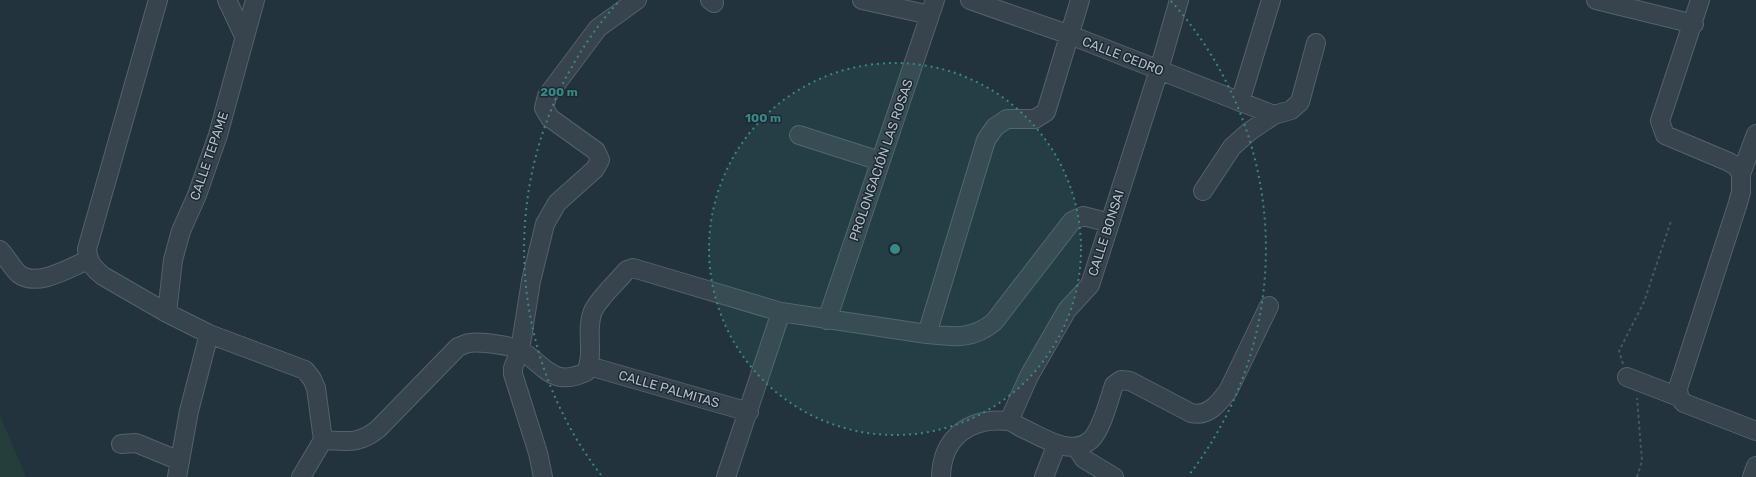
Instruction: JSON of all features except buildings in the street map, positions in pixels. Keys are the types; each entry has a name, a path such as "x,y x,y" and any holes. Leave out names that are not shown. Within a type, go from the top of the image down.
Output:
{"street":[{"path":"158,0 87,249 88,260 93,268 103,276 167,313 209,334 304,370 312,379 316,388 324,440 301,477"},
{"path":"227,0 244,36"},
{"name":"CALLE TEPAME","path":"167,313 173,260 181,231 197,195 218,135 255,0"},
{"path":"543,477 538,453 513,374 513,368 520,350 531,280 546,224 557,203 595,169 600,160 596,151 550,118 544,108 547,96 598,28 638,0"},
{"path":"862,0 933,8"},
{"name":"CALLE CEDRO","path":"970,0 1070,35 1274,115"},
{"path":"927,334 986,140 995,127 1007,119 1035,119 1046,112 1080,0"},
{"name":"CALLE BONSAI","path":"1009,421 1029,376 1067,310 1090,285 1159,70 1179,0"},
{"path":"1240,102 1271,0"},
{"path":"1596,0 1694,24"},
{"path":"1700,0 1694,24 1660,121 1665,135 1729,162 1742,174"},
{"name":"PROLONGACIÓN LAS ROSAS","path":"827,320 933,8"},
{"path":"1203,191 1232,147 1250,131 1274,115 1292,110 1300,102 1316,43"},
{"path":"1679,397 1678,388 1738,203 1742,174 1756,134"},
{"path":"799,135 880,161"},
{"path":"324,440 352,441 366,438 378,429 458,347 470,343 483,343 520,350 549,374 562,379 575,377 586,372 589,366 591,321 594,311 627,270 633,268 781,312 927,334 969,336 984,330 994,322 1072,221 1083,216 1110,223"},
{"path":"0,250 20,275 30,280 40,280 88,260"},
{"path":"941,477 948,448 961,430 978,422 1009,421 1057,444 1076,447 1088,442 1096,433 1114,385 1121,380 1130,381 1191,413 1200,415 1208,412 1219,403 1228,391 1269,306"},
{"path":"726,477 749,412 781,312"},
{"path":"121,444 136,443 179,469 196,379 209,334"},
{"name":"CALLE PALMITAS","path":"589,366 749,412"},
{"path":"1627,377 1679,397 1684,403 1756,431"},
{"path":"1044,477 1057,444"},
{"path":"1076,447 1084,458 1114,477"},
{"path":"1752,477 1756,466"}],"path":[{"path":"1637,477 1642,461 1638,400 1627,377 1619,351 1644,302 1671,221"}],"green space":[{"path":"0,416 26,477 0,477"}]}
